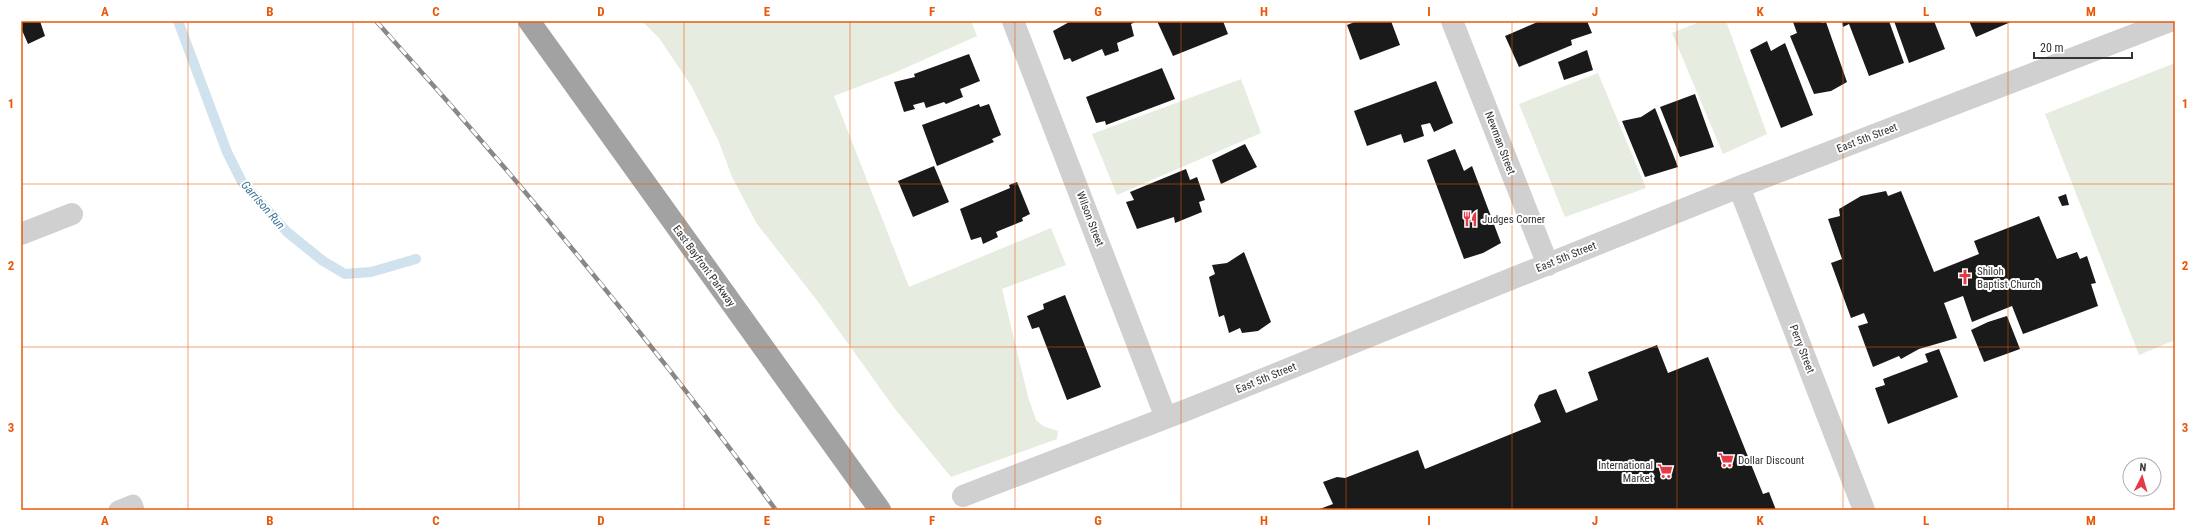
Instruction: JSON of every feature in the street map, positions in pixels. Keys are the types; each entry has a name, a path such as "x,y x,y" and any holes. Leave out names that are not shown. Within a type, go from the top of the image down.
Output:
{"highway":[{"name":"East Bayfront Parkway","path":"529,21 880,510"}],"street":[{"name":"Wilson Street","path":"1013,21 1166,418"},
{"name":"Newman Street","path":"1452,21 1548,265"},
{"name":"East 5th Street","path":"963,496 1166,418 1739,187 2170,21"},
{"name":"Perry Street","path":"1739,187 1864,510"},
{"path":"21,234 72,214"}],"lane":[{"path":"118,510 133,504 135,510"}],"shaded area":[{"path":"642,21 971,21 977,36 894,73 834,96 909,287 1051,228 1066,265 1002,289 1028,397 1036,420 1043,426 1058,431 1057,439 951,477 895,409 816,299 757,224 732,177 719,142 692,87 659,38"},
{"path":"1702,21 1726,21 1767,134 1723,154 1672,33"},
{"path":"2175,63 2175,340 2139,355 2045,114"},
{"path":"1598,73 1646,188 1565,217 1519,104"},
{"path":"1241,79 1261,133 1117,195 1092,134"}],"building":[{"path":"21,21 40,21 45,36 28,44 21,28"},
{"path":"1071,21 1137,21 1131,24 1134,36 1117,43 1119,51 1105,56 1102,49 1072,62 1070,58 1064,60 1053,31"},
{"path":"1157,21 1223,21 1228,34 1173,56"},
{"path":"1357,21 1391,21 1400,45 1360,60 1347,25"},
{"path":"1540,21 1587,21 1592,33 1571,40 1572,45 1519,67 1505,36"},
{"path":"1821,21 1822,23 1826,22 1847,82 1831,91 1814,94 1790,36 1797,33 1793,22"},
{"path":"1842,21 1889,21 1904,63 1869,76 1849,24 1843,27"},
{"path":"1894,21 1934,21 1945,49 1909,63"},
{"path":"1969,21 2013,21 1976,37"},
{"path":"1767,41 1771,51 1785,43 1813,115 1781,128 1750,50"},
{"path":"1587,50 1593,70 1564,80 1558,62"},
{"path":"969,54 980,81 960,89 963,97 946,104 944,102 926,108 924,102 913,105 915,109 904,112 894,82 915,77 914,74"},
{"path":"1162,68 1175,99 1106,125 1105,121 1096,123 1086,97"},
{"path":"1436,81 1453,123 1434,132 1430,123 1421,125 1424,136 1404,143 1401,134 1367,146 1354,111"},
{"path":"1695,94 1714,147 1680,157 1660,107"},
{"path":"979,104 980,107 989,104 1001,135 992,139 994,142 937,166 922,125"},
{"path":"1655,108 1678,167 1645,177 1622,121 1641,117"},
{"path":"1245,144 1257,167 1221,184 1212,160"},
{"path":"1455,149 1464,171 1472,166 1501,243 1483,253 1464,259 1427,160"},
{"path":"934,166 949,202 913,217 898,181"},
{"path":"1186,169 1190,180 1197,177 1205,200 1199,202 1202,212 1175,223 1174,217 1137,229 1126,202 1134,200 1130,192"},
{"path":"1017,182 1030,214 1022,218 1023,221 996,232 998,237 983,244 981,237 971,240 960,209 1010,188 1009,185"},
{"name":"Shiloh Baptist Church","path":"1886,191 1888,196 1901,191 1934,272 1979,254 1974,241 2039,216 2057,259 2077,252 2080,259 2087,256 2096,283 2091,284 2098,306 2023,334 2012,306 1972,322 1963,296 1944,303 1957,338 1919,349 1901,359 1899,356 1873,367 1858,326 1868,323 1864,313 1851,318 1831,263 1842,259 1828,219 1840,216 1839,209 1861,196"},
{"path":"2066,194 2069,205 2062,206 2058,197"},
{"path":"1244,252 1271,322 1258,331 1242,333 1240,328 1229,333 1224,315 1219,317 1209,277 1215,274 1212,265 1227,263"},
{"path":"1065,295 1101,387 1067,400 1039,327 1032,329 1027,316 1044,309 1043,304"},
{"path":"2007,316 2020,349 1984,362 1971,330 1988,322"},
{"path":"1657,345 1668,373 1708,357 1763,494 1769,492 1776,510 1317,510 1333,504 1323,482 1337,477 1345,478 1418,450 1425,469 1541,422 1534,405 1539,395 1556,389 1566,413 1598,400 1588,372"},
{"path":"1939,349 1958,397 1888,424 1875,388 1885,385 1883,379 1928,362 1925,354"}],"waterway":[{"name":"Garrison Run","path":"178,21 227,152 242,182 287,232 323,261 345,274 371,272 416,259"}],"railway":[{"path":"376,21 532,200 632,322 776,510"}],"place":[{"name":"Judges Corner","path":"1470,219"},
{"name":"Shiloh Baptist Church","path":"1965,277"},
{"name":"Dollar Discount","path":"1726,460"},
{"name":"International Market","path":"1665,471"}]}
